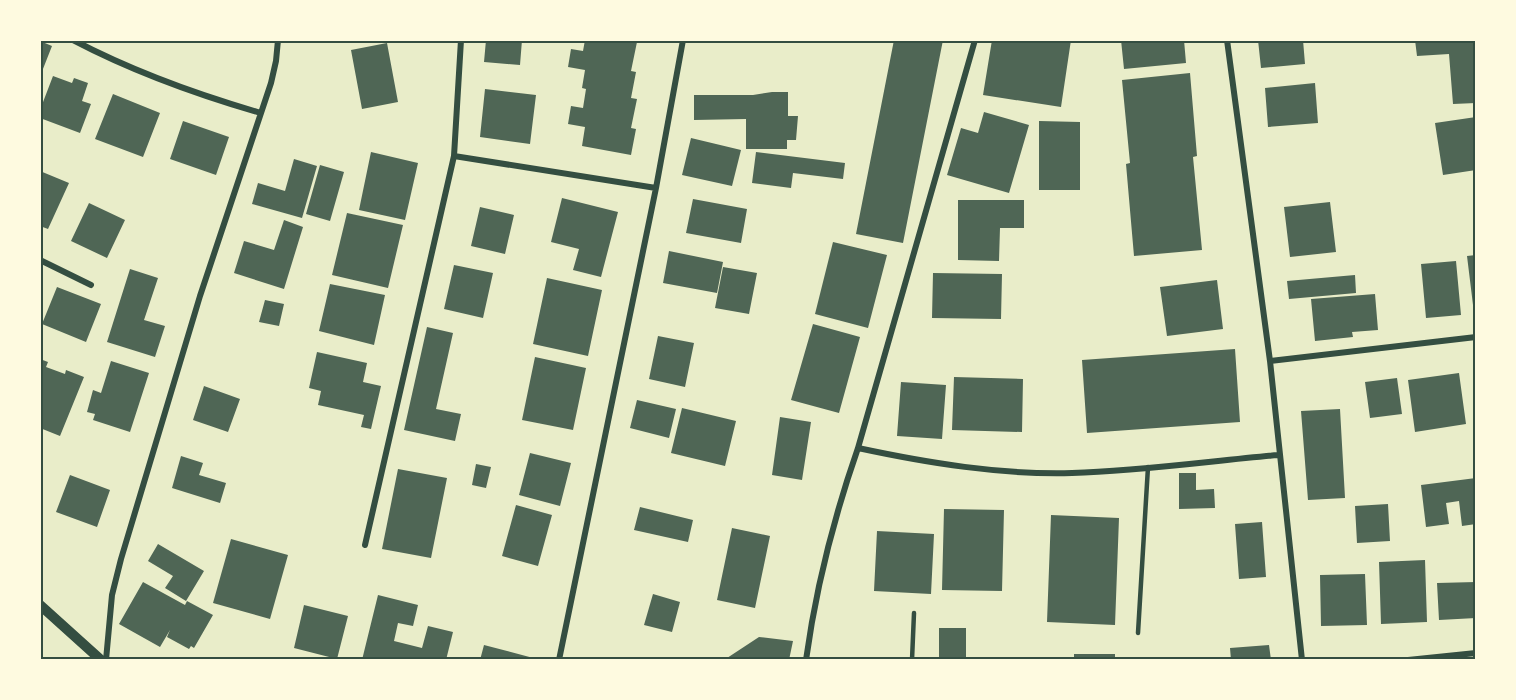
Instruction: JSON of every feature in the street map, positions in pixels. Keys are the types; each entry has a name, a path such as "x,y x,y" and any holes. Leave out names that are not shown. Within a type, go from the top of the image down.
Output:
{"street":[{"path":"73,40 173,86 261,113"},
{"path":"106,660 112,595 200,296 261,113 276,61 278,40"},
{"path":"365,545 454,156 461,40"},
{"path":"559,660 656,188 682,40"},
{"path":"806,660 824,558 858,448 975,40"},
{"path":"1227,40 1270,361 1278,455 1302,660"},
{"path":"454,156 656,188"},
{"path":"40,260 91,285"},
{"path":"1270,361 1476,337"},
{"path":"858,448 931,462 1028,472 1071,473 1278,455"},
{"path":"40,605 101,660"},
{"path":"1408,660 1476,653"}],"lane":[{"path":"1138,633 1148,467"},
{"path":"912,660 914,613"}],"building":[{"path":"486,40 522,40 520,65 484,62"},
{"path":"585,40 637,42 631,71 636,72 631,98 637,99 631,128 636,129 631,155 582,146 585,127 568,124 571,106 583,108 586,89 582,88 585,70 568,67 571,49 583,51"},
{"path":"894,40 943,40 903,243 856,234"},
{"path":"992,40 1071,40 1061,107 983,95"},
{"path":"1121,40 1184,40 1186,63 1124,69"},
{"path":"1258,40 1303,40 1305,64 1261,68"},
{"path":"1415,40 1476,40 1476,103 1453,104 1449,54 1417,56"},
{"path":"40,41 52,46 41,74 40,74"},
{"path":"387,43 398,102 362,109 351,50"},
{"path":"1190,73 1197,156 1193,157 1202,250 1134,256 1126,164 1130,163 1122,80"},
{"path":"53,76 72,83 74,78 88,83 82,101 91,104 80,133 40,118 40,110"},
{"path":"1315,83 1318,123 1268,127 1265,88"},
{"path":"485,89 536,95 530,144 480,137"},
{"path":"788,92 788,116 798,116 796,140 787,140 787,149 746,149 746,119 694,120 694,95 753,95"},
{"path":"113,94 160,113 143,157 95,139"},
{"path":"984,112 1029,125 1009,193 947,175 961,128 978,133"},
{"path":"1476,117 1476,170 1443,175 1435,123"},
{"path":"183,121 229,137 216,175 170,159"},
{"path":"1039,121 1080,122 1080,190 1039,190"},
{"path":"691,138 741,150 732,186 682,175"},
{"path":"371,152 418,163 405,220 359,210"},
{"path":"756,152 845,163 843,179 793,173 791,188 752,183"},
{"path":"294,159 317,166 302,218 252,204 258,183 285,191"},
{"path":"320,165 344,172 330,221 306,214"},
{"path":"40,171 69,183 48,229 40,226"},
{"path":"562,198 618,212 601,277 573,270 579,249 551,242"},
{"path":"693,199 747,209 741,243 686,233"},
{"path":"958,200 1024,200 1024,228 1000,228 999,261 958,260"},
{"path":"1330,202 1336,252 1290,257 1284,207"},
{"path":"89,203 125,220 107,258 71,241"},
{"path":"480,207 514,215 505,254 471,246"},
{"path":"347,213 403,225 388,288 332,275"},
{"path":"284,220 303,227 284,289 234,273 244,241 274,250"},
{"path":"833,242 887,255 868,328 815,314"},
{"path":"669,251 723,262 717,293 663,283"},
{"path":"1476,255 1476,305 1473,305 1467,256"},
{"path":"1456,261 1461,315 1426,318 1421,264"},
{"path":"454,265 493,273 483,318 444,309"},
{"path":"723,267 757,273 749,314 715,308"},
{"path":"130,269 158,278 144,320 165,326 155,357 107,342"},
{"path":"933,273 1002,274 1001,319 932,318"},
{"path":"1355,275 1356,293 1289,299 1287,281"},
{"path":"547,278 602,290 588,356 533,344"},
{"path":"1217,280 1223,329 1167,336 1160,287"},
{"path":"330,284 385,295 374,345 319,331"},
{"path":"57,287 101,304 86,342 42,324"},
{"path":"1375,294 1378,330 1352,332 1353,337 1315,341 1311,299"},
{"path":"265,300 284,304 279,326 259,322"},
{"path":"813,324 860,337 839,413 791,400"},
{"path":"427,327 453,333 436,409 461,414 455,441 404,430"},
{"path":"658,336 694,343 685,387 649,379"},
{"path":"1235,349 1240,422 1087,433 1082,360"},
{"path":"317,352 367,363 363,382 381,386 371,429 361,427 364,415 318,405 321,391 309,388"},
{"path":"535,357 586,368 573,430 522,420"},
{"path":"40,359 48,362 46,367 65,374 66,370 84,377 60,436 40,428"},
{"path":"111,361 149,373 130,432 93,420 95,414 87,412 93,390 101,393"},
{"path":"1459,373 1466,424 1415,432 1408,380"},
{"path":"954,377 1023,379 1022,432 952,430"},
{"path":"1397,378 1402,414 1370,418 1365,382"},
{"path":"901,382 946,385 942,439 897,436"},
{"path":"204,386 240,399 228,432 193,420"},
{"path":"637,400 676,409 669,438 630,428"},
{"path":"682,408 736,421 725,466 671,453"},
{"path":"1340,409 1345,498 1308,500 1301,411"},
{"path":"780,417 811,422 802,480 772,475"},
{"path":"530,453 571,463 560,506 519,495"},
{"path":"181,456 203,463 199,475 226,483 220,503 172,488"},
{"path":"476,464 491,467 486,488 472,485"},
{"path":"398,469 447,478 431,558 382,549"},
{"path":"1179,473 1196,473 1196,490 1214,489 1215,508 1179,509"},
{"path":"70,475 110,490 97,527 56,512"},
{"path":"1476,478 1476,524 1462,526 1459,501 1446,503 1449,524 1426,527 1421,485"},
{"path":"1388,504 1390,541 1357,543 1355,506"},
{"path":"516,505 552,515 538,566 502,556"},
{"path":"640,507 693,520 688,542 634,530"},
{"path":"944,509 1004,510 1002,591 942,590"},
{"path":"1051,515 1119,518 1115,625 1047,622"},
{"path":"1262,522 1266,577 1239,579 1235,524"},
{"path":"732,528 770,536 755,608 717,600"},
{"path":"877,531 934,534 931,594 874,591"},
{"path":"231,539 288,555 270,619 213,603"},
{"path":"158,544 204,571 186,601 165,588 173,576 148,561"},
{"path":"1425,560 1427,622 1381,624 1379,562"},
{"path":"1365,574 1367,625 1321,626 1320,575"},
{"path":"143,582 185,605 187,601 213,615 194,648 191,646 189,649 167,637 170,630 160,647 119,624"},
{"path":"1476,582 1476,618 1439,620 1437,583"},
{"path":"653,594 680,602 672,632 644,625"},
{"path":"378,595 418,605 413,626 398,623 394,641 422,648 428,626 453,632 446,660 362,660"},
{"path":"304,605 348,616 337,659 294,648"},
{"path":"939,628 966,628 966,660 939,660"},
{"path":"759,637 793,641 789,660 724,660"},
{"path":"484,645 537,659 537,660 480,660"},
{"path":"1269,645 1271,660 1231,660 1230,648"},
{"path":"1074,654 1115,654 1115,660 1074,660"}]}
